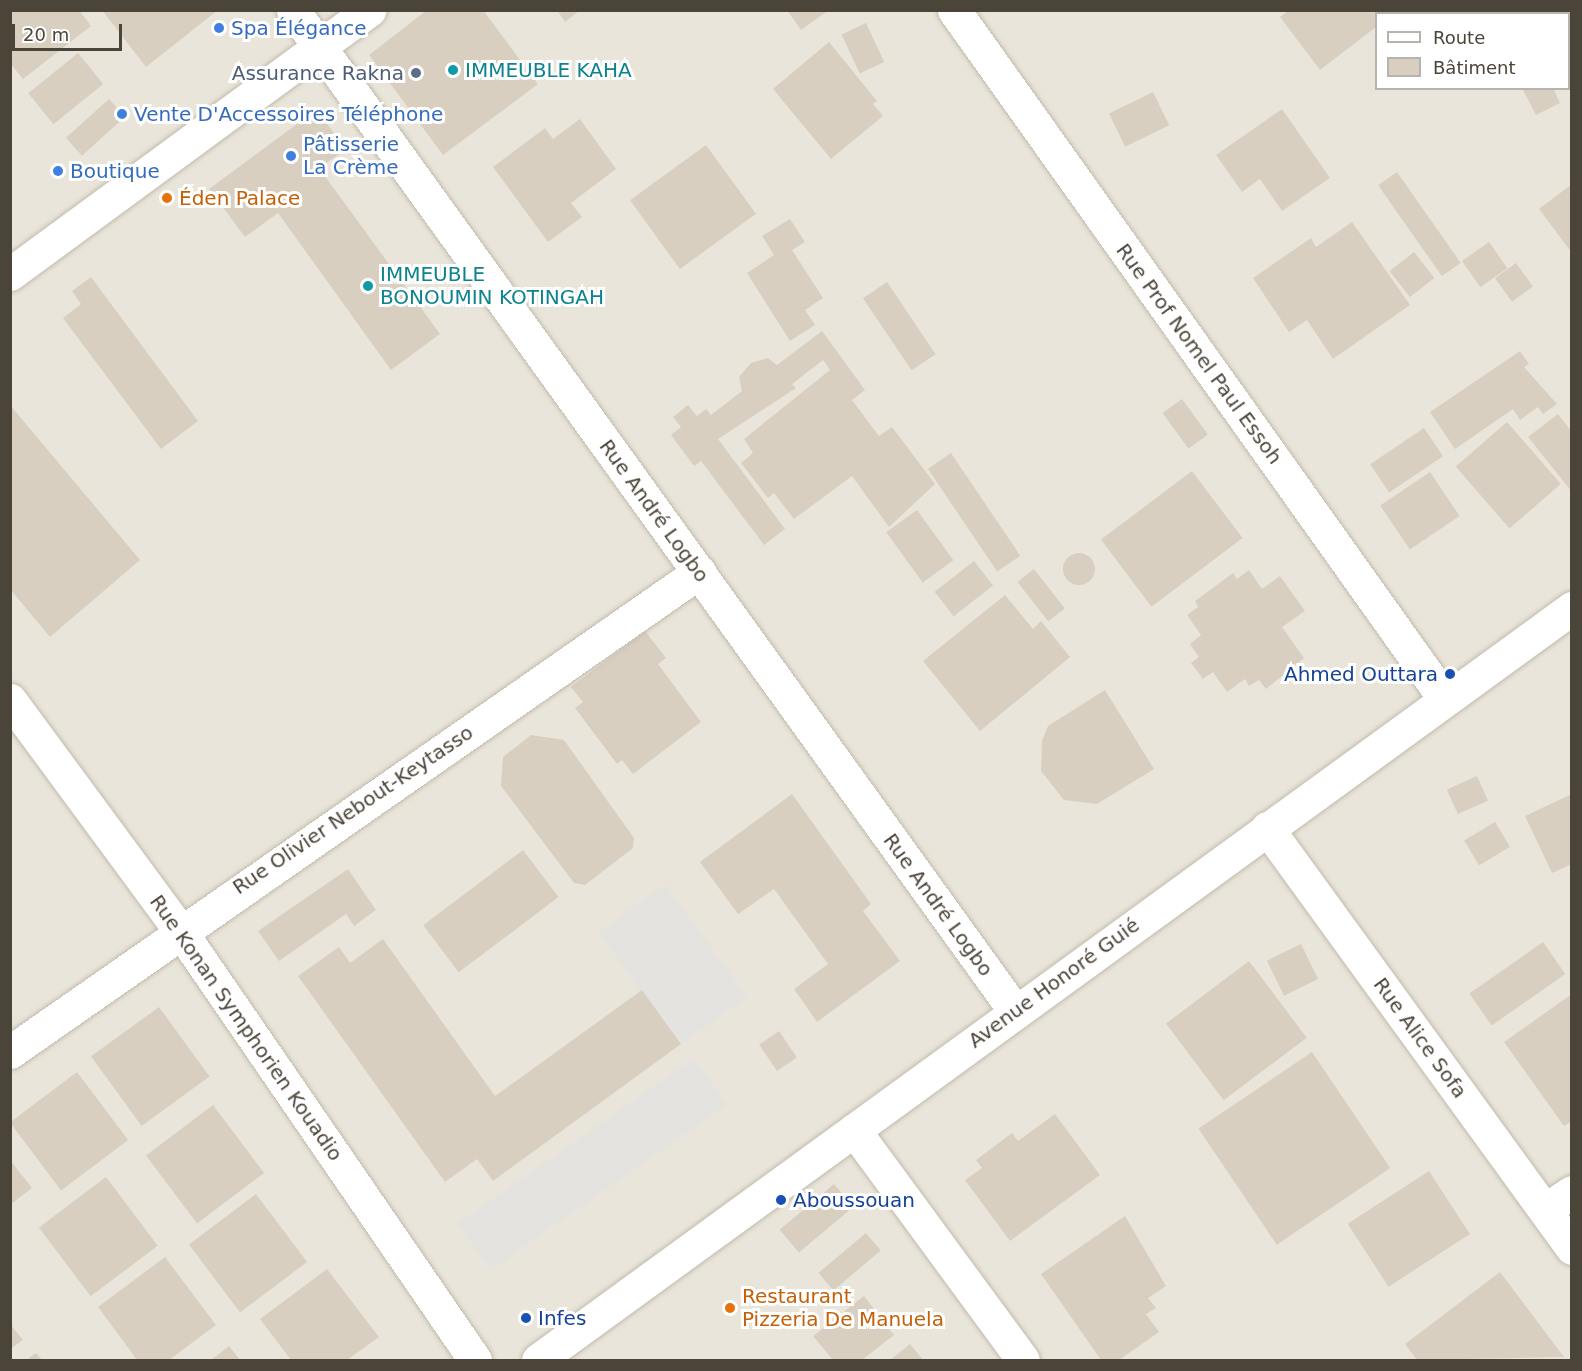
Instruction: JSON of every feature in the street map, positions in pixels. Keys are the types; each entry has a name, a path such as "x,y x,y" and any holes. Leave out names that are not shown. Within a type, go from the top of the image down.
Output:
{"street":[{"name":"Rue André Logbo","path":"293,10 1015,1011"},
{"path":"10,274 369,10"},
{"name":"Rue Prof Nomel Paul Essoh","path":"954,10 1444,698"},
{"name":"Rue Olivier Nebout-Keytasso","path":"10,1052 179,929 699,572"},
{"name":"Avenue Honoré Guié","path":"538,1360 1444,698 1572,608"},
{"name":"Rue Konan Symphorien Kouadio","path":"10,700 179,929 475,1360"},
{"name":"Rue Alice Sofa","path":"1267,828 1572,1248"},
{"path":"854,1130 1023,1360"},
{"path":"1545,1210 1572,1191"}],"shaded area":[{"path":"10,11 1571,11 1571,1360 11,1360"},
{"path":"665,884 747,996 680,1045 599,932"},
{"path":"694,1058 727,1105 490,1270 457,1224"}],"building":[{"path":"10,10 79,10 91,26 23,79 10,63"},
{"path":"102,10 218,10 146,67"},
{"name":"IMMEUBLE KAHA","path":"427,10 483,10 538,84 443,155 369,55"},
{"path":"557,10 580,10 565,22"},
{"path":"787,10 829,10 801,30"},
{"path":"1289,10 1399,10 1375,12 1375,28 1320,70 1280,17"},
{"path":"866,23 884,62 860,73 842,34"},
{"path":"829,42 877,101 873,104 883,116 831,159 773,89"},
{"path":"78,53 103,84 53,124 28,93"},
{"path":"1523,90 1554,90 1560,103 1536,115"},
{"path":"1153,92 1169,125 1125,147 1109,113"},
{"path":"109,99 125,117 82,156 66,138"},
{"path":"1282,109 1330,178 1282,211 1260,179 1242,192 1216,155"},
{"name":"IMMEUBLE BONOUMIN KOTINGAH","path":"316,110 347,149 319,168 440,334 391,370 278,213 245,237 209,189"},
{"path":"580,119 616,169 571,203 582,217 548,242 493,167 545,128 553,139"},
{"path":"706,145 756,214 680,269 630,200"},
{"path":"1397,172 1461,263 1442,276 1378,185"},
{"path":"1572,184 1572,253 1539,209"},
{"path":"790,219 805,242 792,250 823,298 805,310 815,325 790,341 747,273 774,255 762,236"},
{"path":"1352,222 1410,305 1333,359 1307,320 1289,332 1253,278 1311,238 1316,247"},
{"path":"1489,242 1507,268 1480,287 1462,261"},
{"path":"1414,252 1434,278 1410,297 1390,271"},
{"path":"1516,263 1533,286 1512,302 1495,278"},
{"path":"91,277 198,421 161,449 63,318 81,304 72,291"},
{"path":"887,282 936,354 912,370 863,298"},
{"path":"822,331 865,390 852,400 879,436 892,427 935,484 889,527 852,476 794,519 774,493 768,498 741,463 753,453 744,439 830,370 823,360 792,384 796,388 718,439 785,529 764,545 701,461 694,466 671,435 681,427 673,417 688,405 697,416 706,409 711,415 742,391 739,377 751,363 768,358 777,365"},
{"path":"1520,351 1529,364 1524,367 1557,404 1543,414 1538,407 1520,420 1513,409 1455,449 1430,412"},
{"path":"1182,399 1208,435 1188,449 1163,413"},
{"path":"10,405 140,560 50,637 10,589"},
{"path":"1558,414 1572,432 1572,492 1528,437"},
{"path":"1507,422 1561,484 1509,528 1456,467"},
{"path":"1424,428 1443,456 1389,493 1370,464"},
{"path":"951,453 1020,556 997,571 928,469"},
{"path":"1192,471 1243,538 1152,607 1101,540"},
{"path":"1430,472 1460,516 1410,549 1380,506"},
{"path":"917,510 953,560 923,582 886,532"},
{"path":"1079,553 1090,558 1095,569 1090,580 1079,585 1068,580 1063,569 1068,558"},
{"path":"974,561 993,585 954,616 935,592"},
{"path":"1034,569 1065,608 1048,621 1017,582"},
{"path":"1249,570 1262,589 1280,576 1305,611 1282,627 1304,658 1266,689 1259,680 1249,686 1245,679 1227,692 1213,672 1203,679 1191,663 1199,657 1190,644 1201,635 1187,615 1198,607 1195,601 1233,573 1237,579"},
{"path":"1005,595 1033,629 1041,621 1070,657 980,731 923,661"},
{"path":"645,631 666,658 658,664 701,722 633,774 622,760 617,764 575,708 583,702 571,687"},
{"path":"1105,690 1154,769 1097,804 1064,800 1041,771 1042,741 1048,726"},
{"path":"531,735 564,740 634,838 633,848 585,885 574,883 501,786 503,757"},
{"path":"1477,776 1488,801 1458,814 1447,789"},
{"path":"792,794 871,904 863,911 900,961 817,1022 794,989 828,964 774,889 738,914 700,862"},
{"path":"1572,794 1572,864 1552,873 1525,816"},
{"path":"1495,822 1510,847 1479,865 1464,841"},
{"path":"523,850 559,897 459,972 423,925"},
{"path":"348,869 376,910 354,926 346,914 279,961 258,931"},
{"path":"383,939 495,1096 642,990 681,1044 493,1181 477,1159 445,1182 298,976 339,947 350,963"},
{"path":"1543,942 1565,974 1492,1026 1469,994"},
{"path":"1301,944 1318,979 1284,996 1267,961"},
{"path":"1249,961 1307,1038 1224,1100 1166,1024"},
{"path":"1572,994 1572,1121 1564,1126 1504,1042"},
{"path":"159,1007 210,1077 142,1126 91,1056"},
{"path":"779,1031 797,1058 777,1071 759,1044"},
{"path":"1312,1052 1390,1168 1277,1245 1198,1129"},
{"path":"77,1072 128,1140 61,1190 10,1122"},
{"path":"213,1105 264,1173 197,1223 146,1156"},
{"path":"1055,1114 1100,1175 1010,1241 965,1180 982,1168 976,1160 1012,1133 1018,1141"},
{"path":"10,1160 32,1188 10,1205"},
{"path":"1429,1171 1470,1234 1388,1287 1348,1224"},
{"path":"106,1177 158,1246 91,1296 39,1228"},
{"path":"834,1184 853,1207 799,1253 780,1230"},
{"path":"256,1194 307,1262 240,1312 189,1245"},
{"path":"1125,1216 1166,1286 1148,1298 1156,1308 1146,1314 1159,1332 1119,1360 1101,1360 1041,1274"},
{"path":"866,1233 881,1251 833,1290 819,1273"},
{"path":"165,1257 216,1325 169,1360 137,1360 98,1307"},
{"path":"327,1269 379,1337 347,1360 291,1360 260,1319"},
{"path":"1500,1272 1564,1357 1417,1360 1405,1344"},
{"path":"864,1296 894,1335 862,1360 833,1360 813,1336"},
{"path":"10,1324 23,1340 10,1349"},
{"path":"910,1344 923,1360 890,1360"},
{"path":"229,1346 240,1360 211,1360"},
{"path":"36,1353 42,1360 26,1360"}],"place":[{"name":"Spa Élégance","path":"219,28"},
{"name":"IMMEUBLE KAHA","path":"453,70"},
{"name":"Assurance Rakna","path":"416,73"},
{"name":"Vente D'Accessoires Téléphone","path":"122,114"},
{"name":"Pâtisserie La Crème","path":"291,156"},
{"name":"Boutique","path":"58,171"},
{"name":"Éden Palace","path":"167,198"},
{"name":"IMMEUBLE BONOUMIN KOTINGAH","path":"368,286"},
{"name":"Ahmed Outtara","path":"1450,674"},
{"name":"Aboussouan","path":"781,1200"},
{"name":"Restaurant Pizzeria De Manuela","path":"730,1308"},
{"name":"Infes","path":"526,1318"}]}
